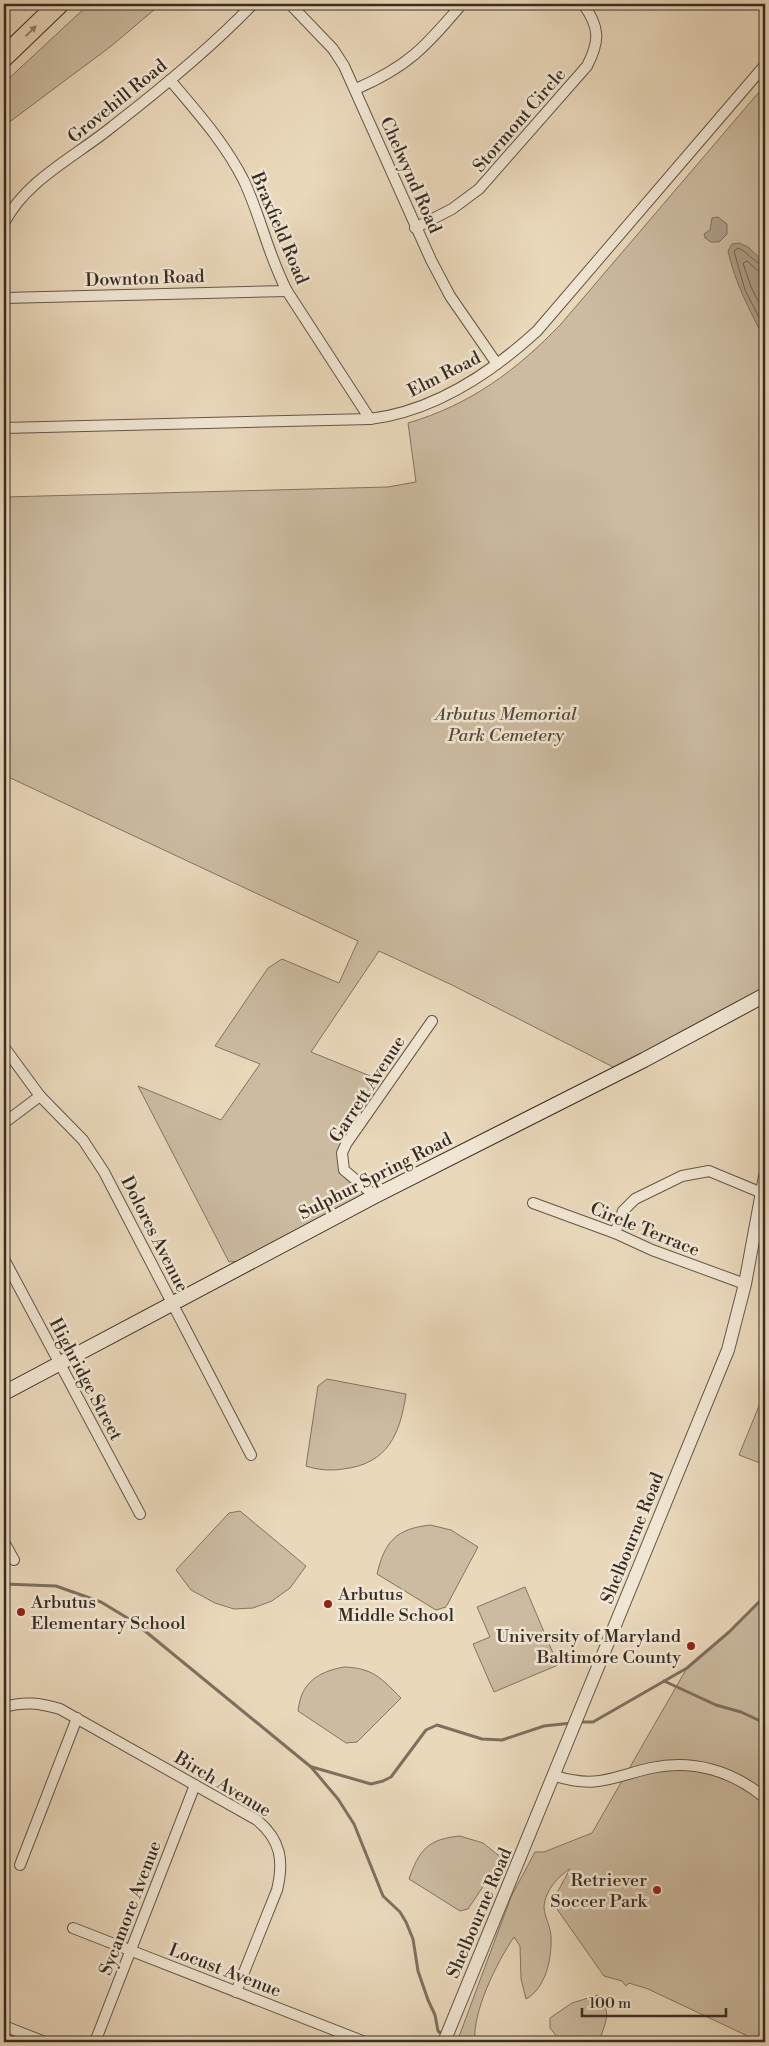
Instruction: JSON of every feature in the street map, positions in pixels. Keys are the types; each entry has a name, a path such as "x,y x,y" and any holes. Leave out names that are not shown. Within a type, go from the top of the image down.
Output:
{"highway":[{"path":"4,57 59,4"}],"main road":[{"name":"Sulphur Spring Road","path":"4,1393 375,1196 644,1060 765,994"}],"street":[{"name":"Grovehill Road","path":"4,223 10,210 28,189 114,126 170,80 254,4"},
{"name":"Chelwynd Road","path":"290,4 333,49 356,89 415,228 450,296 497,364"},
{"path":"356,89 408,62 462,4"},
{"name":"Stormont Circle","path":"415,228 452,209 486,182 587,66 595,51 598,40 592,17 583,4"},
{"name":"Elm Road","path":"4,428 370,419 404,412 436,400 478,378 525,342 551,315 765,65"},
{"name":"Braxfield Road","path":"170,80 214,131 233,160 254,205 276,269 287,291 370,419"},
{"name":"Downton Road","path":"4,298 287,291"},
{"name":"Garrett Avenue","path":"375,1196 344,1170 342,1153 346,1144 432,1021"},
{"name":"Dolores Avenue","path":"4,1047 40,1096 82,1140 94,1156 251,1455"},
{"path":"4,1123 40,1096"},
{"path":"615,1233 623,1211 635,1199 682,1176 709,1171 762,1193"},
{"name":"Shelbourne Road","path":"446,2038 719,1372 736,1323 765,1176"},
{"name":"Circle Terrace","path":"533,1203 745,1284"},
{"name":"Highridge Street","path":"4,1259 140,1514"},
{"path":"4,1542 14,1560"},
{"name":"Birch Avenue","path":"4,1707 27,1702 43,1704 77,1718 257,1820 267,1828 279,1849 282,1864 277,1890 236,1992"},
{"path":"20,1865 77,1718"},
{"path":"555,1776 589,1784 608,1781 652,1768 677,1765 696,1766 717,1770 736,1777 765,1798"},
{"name":"Sycamore Avenue","path":"95,2042 195,1785"},
{"name":"Locust Avenue","path":"73,1928 365,2042"},
{"path":"4,2026 45,2042"}],"green space":[{"path":"89,4 161,4 110,47 4,126 4,83"},
{"name":"Arbutus Memorial Park Cemetery","path":"765,85 765,988 617,1069 452,985 379,951 311,1052 385,1082 344,1138 339,1151 338,1162 341,1173 364,1194 240,1261 229,1262 138,1086 221,1120 260,1064 215,1046 268,968 282,959 339,983 358,941 4,775 4,497 388,487 416,482 408,423 431,415 472,396 510,371 544,341 561,324"},
{"path":"327,1379 406,1394 400,1422 395,1434 381,1454 371,1461 338,1470 324,1470 306,1466 318,1386"},
{"path":"765,1391 765,1465 739,1455"},
{"path":"240,1511 306,1566 290,1588 272,1601 253,1608 234,1609 215,1603 191,1590 176,1570 229,1513"},
{"path":"430,1525 451,1530 478,1547 446,1607 436,1610 377,1574 384,1553 394,1539 408,1530"},
{"path":"525,1587 558,1665 494,1692 473,1644 490,1637 477,1607"},
{"path":"765,1596 765,2042 756,2042 754,2039 648,1989 629,1983 626,1986 622,1981 604,1976 552,1902 570,1869 553,1884 545,1900 544,1910 551,1933 551,1945 549,1963 538,1988 526,1999 521,1979 520,1946 514,1937 493,1973 487,1988 477,2016 475,2042 457,2042 511,1897 535,1852 544,1852 592,1833 687,1668 729,1632"},
{"path":"344,1667 362,1669 376,1675 401,1698 357,1742 346,1743 298,1711 303,1693 312,1680 326,1672"},
{"path":"460,1836 483,1843 502,1858 468,1909 460,1911 409,1879 417,1860 426,1848 440,1840"},
{"path":"598,1995 603,2001 606,2012 605,2023 599,2042 561,2042 550,2028 550,2018 572,2003"}],"water":[{"path":"718,217 727,224 727,234 719,242 711,242 705,238 704,234 710,230 712,218"},
{"path":"739,243 748,247 765,263 765,340 744,297 731,263 728,251 732,244"}],"waterway":[{"path":"4,1584 56,1586 101,1602 134,1622 311,1767 338,1799 354,1824 383,1896 400,1912 406,1922 413,1939 418,1971 435,2015 438,2031 443,2035"},
{"path":"578,1722 593,1722 687,1668 729,1632 765,1596"},
{"path":"664,1681 716,1705 741,1712 765,1723"},
{"path":"312,1767 371,1784 391,1777 426,1730 437,1725 482,1739 502,1740 544,1726 572,1723"}],"place":[{"name":"Arbutus Middle School","path":"328,1604"},
{"name":"Arbutus Elementary School","path":"21,1612"},
{"name":"University of Maryland Baltimore County","path":"691,1646"},
{"name":"Retriever Soccer Park","path":"657,1890"}]}
